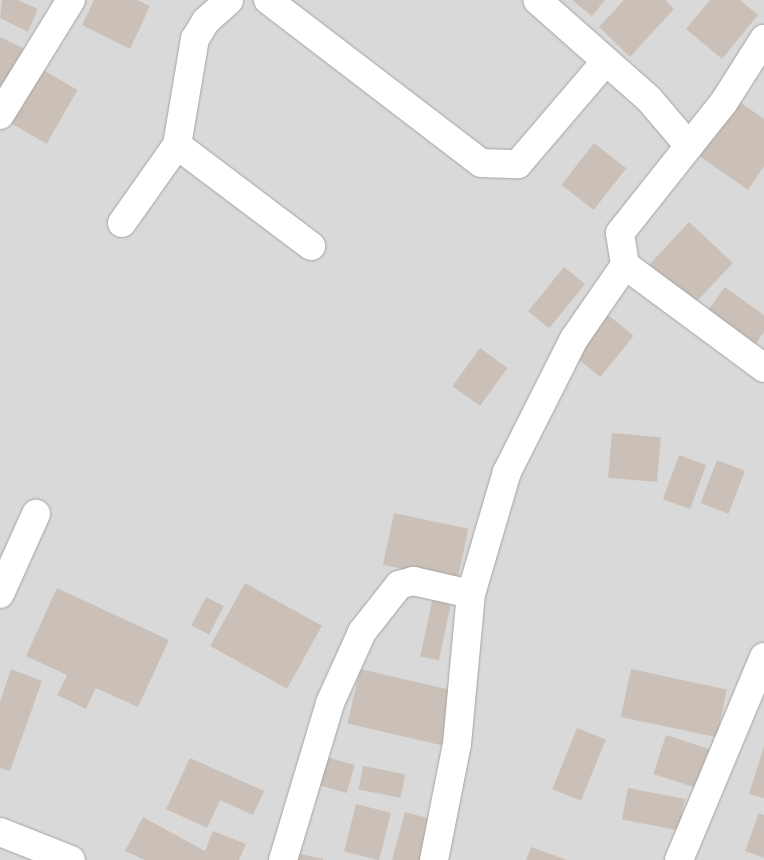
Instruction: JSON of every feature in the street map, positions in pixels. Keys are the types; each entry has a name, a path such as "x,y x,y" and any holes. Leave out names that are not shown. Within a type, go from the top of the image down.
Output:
{"street":[{"path":"0,115 71,0"},
{"path":"122,223 177,145 195,39 206,21 229,0"},
{"path":"268,0 481,163 518,164 605,62"},
{"path":"537,0 649,99 689,146"},
{"path":"434,860 456,744 471,594 507,472 574,339 625,265 620,233 724,102 764,39"},
{"path":"177,145 311,246"},
{"path":"625,265 764,368"},
{"path":"0,594 36,514"},
{"path":"283,860 330,702 362,632 399,585 413,580 471,594"},
{"path":"679,860 764,657"},
{"path":"0,832 71,860"}],"shaded area":[{"path":"0,0 764,0 764,860 0,860"}],"building":[{"path":"2,0 18,0 38,9 28,32 0,18"},
{"path":"94,0 137,0 150,6 130,49 82,25"},
{"path":"572,0 605,0 592,16"},
{"path":"624,0 665,0 674,9 630,57 599,27"},
{"path":"710,0 740,0 758,15 722,59 686,29"},
{"path":"0,37 25,49 3,94 0,93"},
{"path":"36,66 78,90 47,144 5,120"},
{"path":"737,100 764,119 764,166 748,190 698,155"},
{"path":"594,143 626,168 594,210 561,185"},
{"path":"689,222 733,263 693,305 649,264"},
{"path":"564,267 585,284 549,328 528,311"},
{"path":"725,287 764,315 764,332 753,348 706,313"},
{"path":"608,315 634,336 600,377 575,356"},
{"path":"480,348 508,368 480,406 452,386"},
{"path":"612,433 661,437 657,482 608,478"},
{"path":"679,455 706,465 690,509 663,499"},
{"path":"717,460 745,471 729,514 701,503"},
{"path":"394,513 468,529 457,581 383,565"},
{"path":"245,583 322,626 287,689 210,646"},
{"path":"57,588 169,640 138,707 96,688 86,709 57,695 67,675 26,656"},
{"path":"434,592 453,596 439,661 420,657"},
{"path":"206,597 224,606 209,635 191,626"},
{"path":"11,669 42,681 10,771 0,768 0,702"},
{"path":"360,669 458,692 446,746 347,724"},
{"path":"631,669 727,689 717,737 621,717"},
{"path":"577,728 606,740 581,801 552,789"},
{"path":"666,735 711,750 698,789 653,774"},
{"path":"764,746 764,798 749,794"},
{"path":"323,756 355,765 347,793 315,784"},
{"path":"190,758 264,791 253,815 220,800 207,828 166,809"},
{"path":"363,766 405,774 401,798 358,790"},
{"path":"628,788 685,799 679,830 622,819"},
{"path":"356,804 391,813 379,860 344,852"},
{"path":"405,812 431,819 420,860 392,860"},
{"path":"759,813 764,815 764,858 745,851"},
{"path":"143,817 205,851 213,831 246,844 239,860 145,860 125,851"},
{"path":"531,847 567,860 526,860"},
{"path":"291,852 323,859 323,860 290,860"}]}
